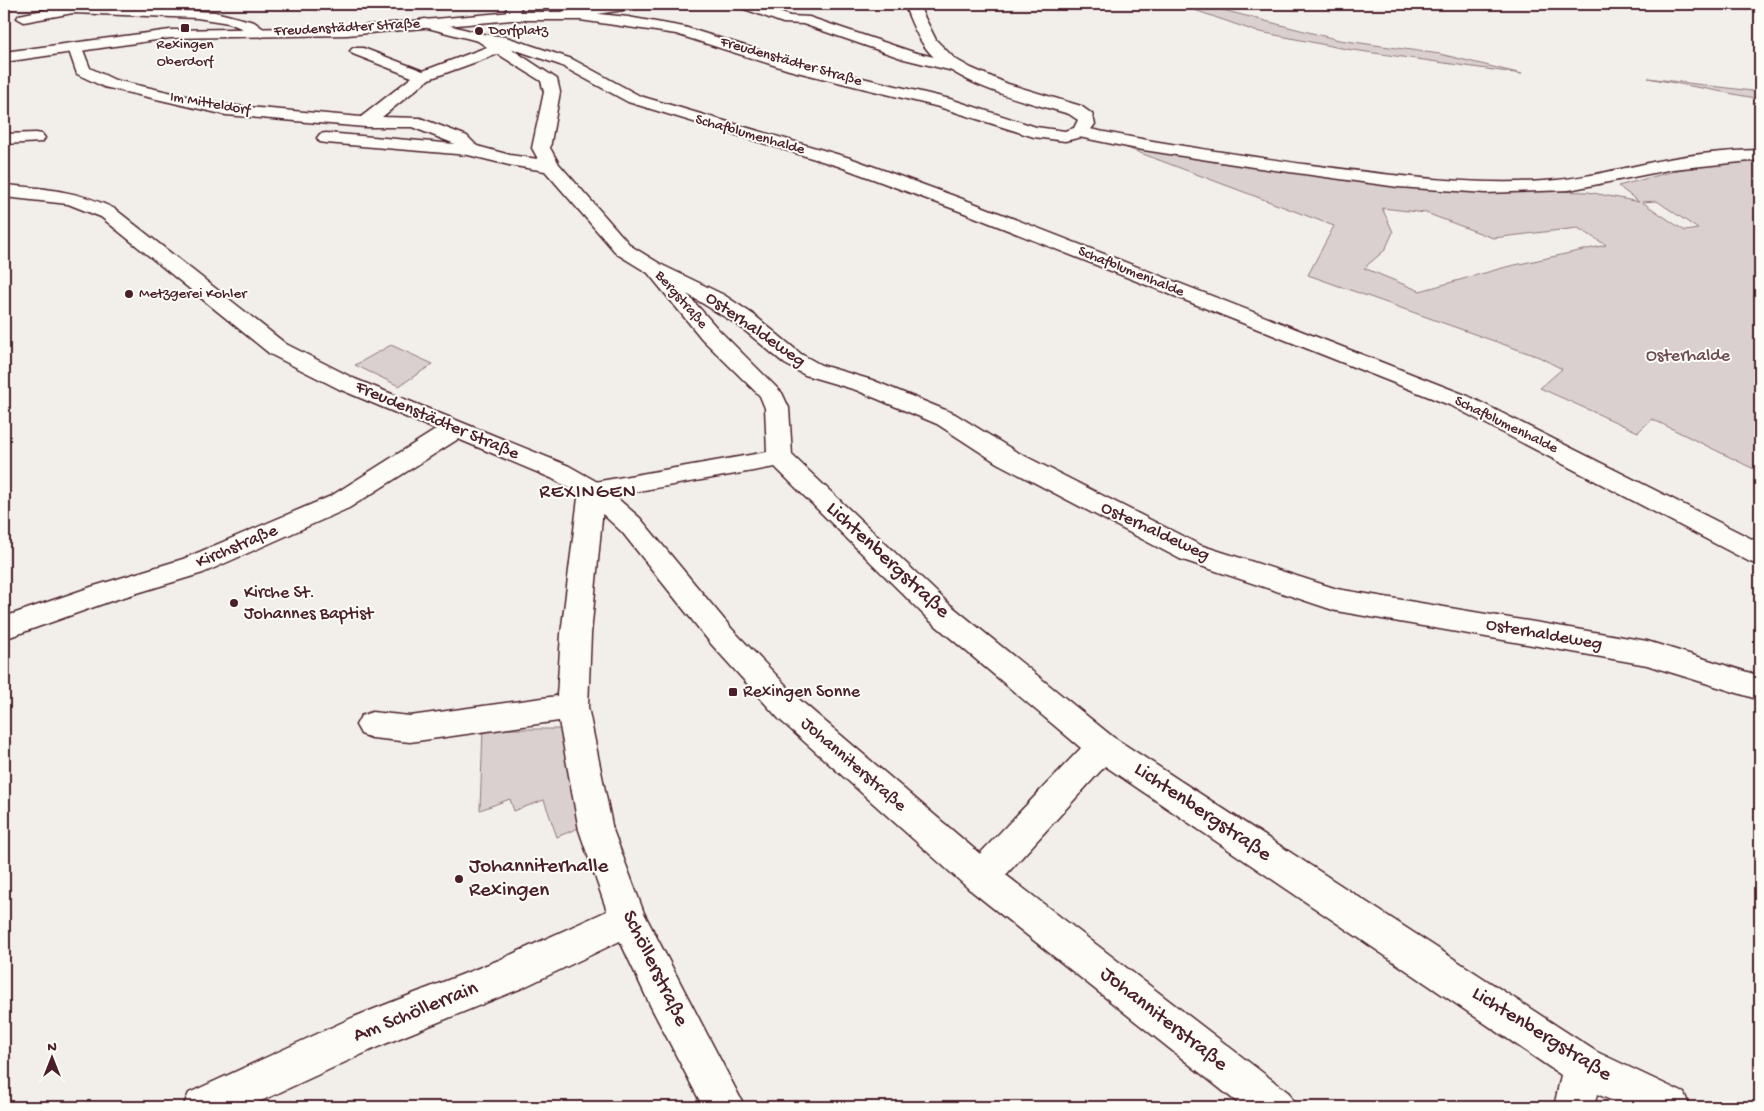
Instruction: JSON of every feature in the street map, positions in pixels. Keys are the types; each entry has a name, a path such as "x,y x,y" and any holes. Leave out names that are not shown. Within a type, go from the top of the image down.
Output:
{"street":[{"path":"565,15 636,4"},
{"path":"744,4 788,20 804,20 909,56 957,67 995,84 1075,110 1086,118 1086,124 1080,132 1128,144 1248,161 1457,186 1544,187 1612,178 1702,159 1760,155"},
{"path":"804,20 811,13 808,4"},
{"path":"911,4 924,33 937,51 957,67"},
{"name":"Freudenstädter Straße","path":"154,36 148,28 17,18 73,9 170,13 228,18 250,24 262,32"},
{"name":"Freudenstädter Straße","path":"4,57 154,36 204,32 347,31 425,24 514,10 620,20 679,30 795,67 944,103 1034,132 1065,136 1080,132"},
{"name":"Bergstraße","path":"425,24 491,43 549,79 552,92 541,148 551,166 624,250 655,269 710,334 770,393 777,408 780,458"},
{"path":"365,122 423,76 491,43"},
{"name":"Schafblumenhalde","path":"491,43 518,45 566,62 634,99 844,162 969,208 1460,401 1760,555"},
{"name":"Im Mitteldorf","path":"76,48 83,71 110,84 226,110 365,122 414,122 441,130 461,140 471,150"},
{"path":"358,51 423,76"},
{"path":"4,139 36,138"},
{"name":"Im Mitteldorf","path":"326,138 471,150 509,160 551,166"},
{"name":"Freudenstädter Straße","path":"4,192 58,195 91,203 108,213 244,324 278,349 347,384 454,430 560,472 592,490"},
{"name":"Osterhaldeweg","path":"655,269 673,276 716,300 746,320 793,359 813,370 864,385 946,419 1038,475 1190,552 1336,600 1648,653 1760,688"},
{"name":"Kirchstraße","path":"4,628 101,594 193,566 333,505 454,430"},
{"path":"592,490 780,458"},
{"name":"Lichtenbergstraße","path":"780,458 938,611 1102,747 1583,1066 1670,1107"},
{"name":"Schöllerstraße","path":"592,490 576,634 572,707 596,830 628,919 664,994 725,1107"},
{"name":"Johanniterstraße","path":"592,490 631,525 722,637 790,710 981,877 1275,1107"},
{"path":"372,725 410,729 572,707"},
{"path":"981,877 1102,747"},
{"name":"Am Schöllerrain","path":"203,1107 368,1031 509,975 628,919"},
{"path":"1574,1107 1583,1066"}],"green space":[{"path":"1185,4 1200,4 1339,40 1440,54 1522,74 1346,49 1255,31 1183,6"},
{"path":"1648,78 1760,92 1760,99"},
{"name":"Osterhalde","path":"1127,148 1412,188 1588,192 1639,202 1618,186 1708,162 1760,158 1760,472 1652,419 1638,432 1540,388 1562,369 1539,357 1308,275 1334,226","holes":["1657,201 1698,229 1685,231 1642,202","1382,208 1426,213 1493,238 1578,228 1606,245 1506,267 1420,291 1364,268 1385,250 1393,232"]},
{"path":"391,345 433,364 399,386 355,365"},
{"path":"483,729 565,729 583,826 557,837 544,800 514,811 510,799 480,810"}],"place":[{"name":"Rexingen Oberdorf","path":"185,28"},
{"name":"Dorfplatz","path":"479,31"},
{"name":"Metzgerei Kohler","path":"129,294"},
{"name":"Kirche St. Johannes Baptist","path":"234,603"},
{"name":"Rexingen Sonne","path":"733,692"},
{"name":"Johanniterhalle Rexingen","path":"459,879"}],"district":[{"name":"REXINGEN","path":"588,493"}]}
